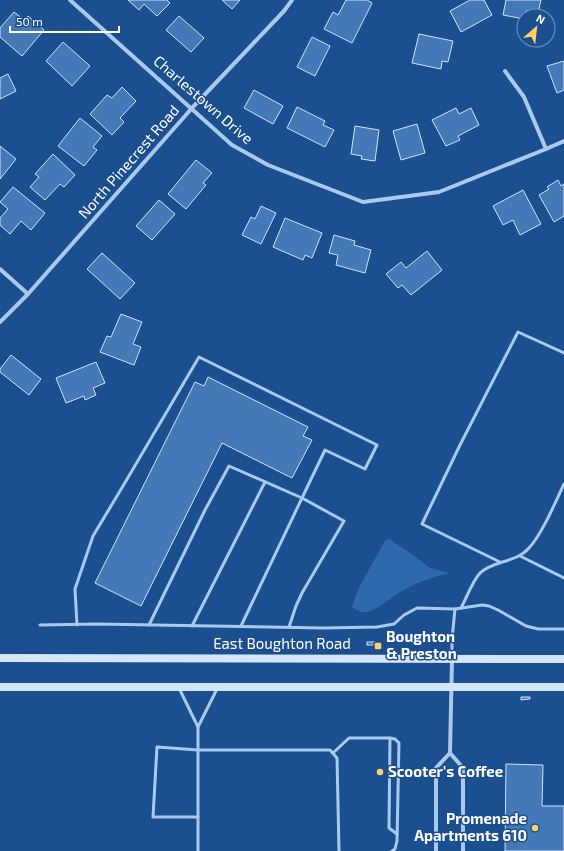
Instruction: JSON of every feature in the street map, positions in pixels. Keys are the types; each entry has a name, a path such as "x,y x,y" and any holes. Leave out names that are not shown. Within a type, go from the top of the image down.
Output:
{"main road":[{"name":"East Boughton Road","path":"0,658 564,659"},
{"path":"0,687 564,686"}],"street":[{"name":"Charlestown Drive","path":"70,0 232,145 274,168 363,202 439,192 564,141"},
{"name":"North Pinecrest Road","path":"0,322 28,294 192,108 284,11 292,0"},
{"path":"505,71 524,97 546,149"},
{"path":"0,268 28,294"},
{"path":"436,851 436,768 450,753 452,659"},
{"path":"450,753 463,768 463,851"}],"lane":[{"path":"500,562 422,524 460,445 518,332 564,353"},
{"path":"77,625 75,589 93,536 199,357 377,445 365,469 325,450 242,626"},
{"path":"149,625 205,510 229,466 302,498 344,521 302,594 289,627"},
{"path":"192,626 265,482"},
{"path":"461,608 481,573 500,562 520,556 528,549 536,538 564,484"},
{"path":"520,556 564,578"},
{"path":"40,625 377,627 394,624 404,615 417,608 455,609 482,605 489,606 526,626 538,629 564,629"},
{"path":"452,659 455,609"},
{"path":"178,687 198,727"},
{"path":"198,851 198,727 218,687"},
{"path":"333,753 349,738 390,738 399,743 397,834 395,849 392,851"},
{"path":"390,738 389,828 397,834"},
{"path":"198,817 153,817 157,747 198,750 330,750 337,758 339,851"}],"shaded area":[{"path":"389,539 430,568 450,573 416,584 400,592 380,606 370,611 361,612 352,607 358,589 385,541"}],"building":[{"path":"128,0 167,0 170,3 157,16 144,4 139,10"},
{"path":"222,0 240,0 232,9"},
{"path":"346,0 367,0 372,3 352,43 324,29 333,12 338,15"},
{"path":"470,0 484,0 492,15 461,32 450,11"},
{"path":"506,0 541,0 539,8 516,8 516,17 503,15"},
{"path":"14,12 24,20 28,16 44,30 22,56 0,37 0,28"},
{"path":"179,16 204,38 191,52 166,30"},
{"path":"419,34 453,41 448,62 442,61 441,69 412,63"},
{"path":"312,37 330,46 315,76 297,67"},
{"path":"63,42 90,66 72,86 46,61"},
{"path":"564,61 564,90 557,93 547,66"},
{"path":"8,74 16,91 0,99 0,78"},
{"path":"122,87 136,101 120,118 124,122 112,135 90,114 107,95 112,98"},
{"path":"254,90 283,106 273,124 244,108"},
{"path":"297,107 325,121 323,125 334,130 325,147 287,128"},
{"path":"456,108 459,114 471,108 479,125 458,136 460,140 446,146 432,120"},
{"path":"80,118 102,136 93,147 97,150 84,166 58,146"},
{"path":"417,124 425,153 401,160 393,131"},
{"path":"355,126 379,130 375,161 361,159 362,156 351,154"},
{"path":"0,146 16,159 0,179"},
{"path":"53,154 75,175 64,187 60,184 45,200 30,187 39,177 35,174"},
{"path":"196,160 212,173 203,183 206,185 186,209 168,194"},
{"path":"558,180 561,186 564,184 564,216 554,222 539,195 549,189 547,187"},
{"path":"13,187 45,213 31,230 21,221 10,234 0,225 0,218 8,209 0,202"},
{"path":"523,190 541,224 520,235 513,220 503,225 493,206"},
{"path":"159,200 175,214 152,240 136,226"},
{"path":"261,206 276,213 261,244 242,235 251,217 255,219"},
{"path":"285,218 322,233 312,258 305,255 303,260 273,247"},
{"path":"334,235 355,241 354,245 371,250 365,273 336,265 338,255 329,253"},
{"path":"427,251 442,270 411,295 402,285 398,288 386,274 401,262 406,268"},
{"path":"102,253 135,283 120,299 87,269"},
{"path":"121,314 142,322 133,344 141,347 134,365 100,352 107,336 111,337"},
{"path":"11,355 41,379 29,395 0,372 0,369"},
{"path":"96,362 105,383 93,388 96,395 85,400 84,396 66,403 56,378"},
{"path":"208,377 308,427 303,436 312,440 292,478 222,443 141,606 95,583 195,382 204,386"},
{"path":"367,642 375,642 375,645 367,645"},
{"path":"521,697 530,697 530,699 521,700"},
{"name":"Promenade Apartments 610","path":"506,764 543,765 542,806 564,806 564,851 505,851"}],"place":[{"name":"Boughton & Preston","path":"378,646"},
{"name":"Scooter's Coffee","path":"380,772"},
{"name":"Promenade Apartments 610","path":"535,828"}]}
